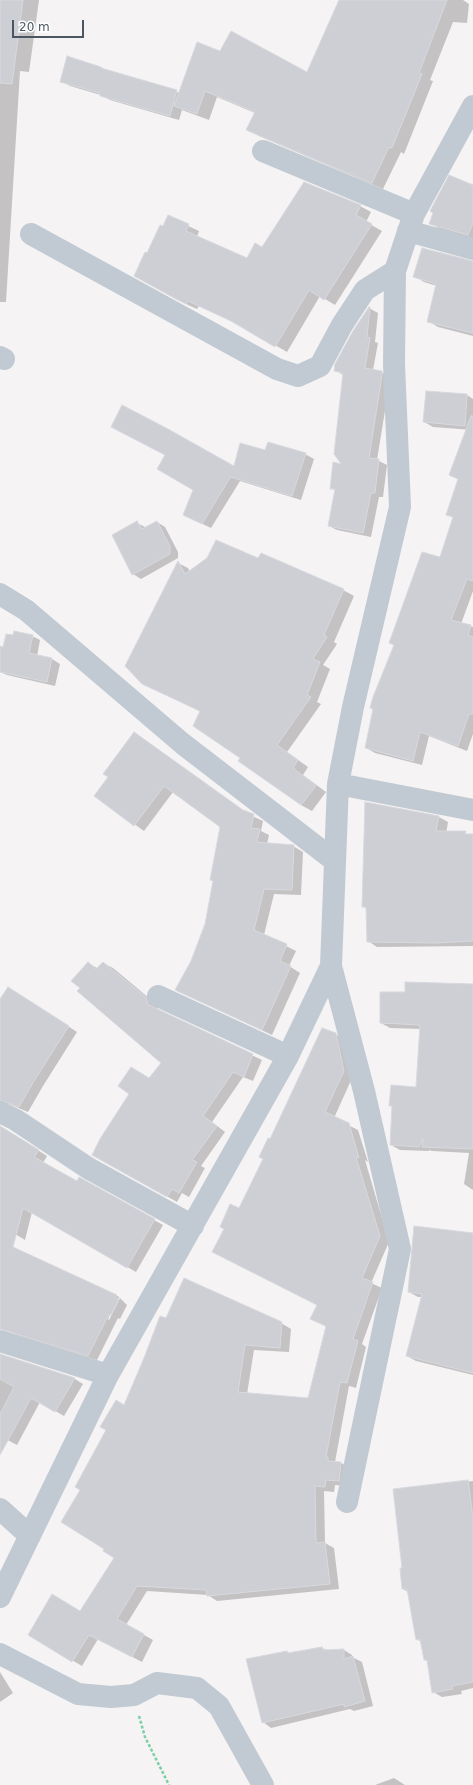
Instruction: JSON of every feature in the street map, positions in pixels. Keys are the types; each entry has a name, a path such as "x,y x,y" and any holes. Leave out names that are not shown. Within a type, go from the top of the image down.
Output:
{"street":[{"path":"347,1502 400,1249 364,1091 331,966 338,784 355,699 400,507 394,364 395,271 411,223 473,106"},
{"path":"262,151 411,223 473,249"},
{"path":"31,234 277,369 298,376 320,366 365,290 395,271"},
{"path":"0,594 26,610 183,744 335,861"},
{"path":"338,784 473,810"},
{"path":"0,1597 108,1375 288,1056 331,966"},
{"path":"158,996 288,1056"},
{"path":"0,1112 16,1120 88,1168 193,1226"},
{"path":"0,1341 108,1375"},
{"path":"0,1509 30,1536"},
{"path":"0,1654 78,1694 111,1697 134,1695 157,1683 196,1688 219,1706 263,1785"}],"path":[{"path":"134,1695 145,1738 169,1785"}],"building":[{"path":"0,0 23,0 12,84 0,83"},
{"path":"339,0 447,0 419,73 422,74 392,148 389,147 372,183 246,130 255,112 205,91 197,114 174,106 197,42 220,51 231,31 307,72"},
{"path":"67,56 101,68 177,90 170,116 100,96 100,93 60,82"},
{"path":"449,175 473,185 473,223 468,235 429,224 433,213 430,211"},
{"path":"304,182 361,205 356,215 372,224 324,300 309,290 275,347 231,321 188,301 186,304 134,276 160,225 163,226 168,215 189,224 186,231 247,258 255,243 262,247"},
{"path":"422,248 473,261 473,333 427,322 436,284 413,277"},
{"path":"369,307 367,337 370,338 365,368 382,371 382,375 369,458 379,459 375,493 371,493 363,533 328,526 335,489 330,489 333,462 341,464 334,454 343,373 334,371 335,364 353,331"},
{"path":"426,391 467,394 465,426 423,422"},
{"path":"122,405 234,466 240,443 265,450 268,442 306,453 292,496 231,476 202,524 183,515 193,490 157,469 165,455 111,427"},
{"path":"471,416 473,416 473,581 467,579 451,620 471,625 468,635 473,637 473,714 469,714 458,746 420,732 413,761 365,748 373,709 370,708 394,645 389,643 422,552 440,557 453,517 446,515 458,479 449,475"},
{"path":"137,521 142,529 157,521 170,546 170,554 132,575 112,535"},
{"path":"216,540 258,558 261,553 344,589 324,635 327,637 313,659 320,662 307,695 311,697 277,745 298,760 293,768 316,786 301,805 238,761 240,758 193,726 200,711 142,684 125,666 178,561 185,574 207,558"},
{"path":"14,631 33,635 29,653 52,658 47,682 0,672 0,646 3,647 6,634 13,635"},
{"path":"134,732 243,810 254,814 251,828 260,829 257,842 294,845 292,890 264,889 254,930 287,944 280,961 291,966 262,1030 175,990 191,961 205,924 213,881 210,880 220,827 164,786 134,826 94,796 108,777 103,774"},
{"path":"365,802 439,816 436,831 466,831 465,834 473,834 473,941 436,943 367,942 366,907 362,907"},
{"path":"88,962 96,969 103,962 146,997 148,1004 153,1007 253,1054 244,1077 233,1072 203,1116 217,1126 192,1160 197,1162 179,1193 172,1189 167,1197 92,1155 100,1139 129,1094 118,1086 131,1067 149,1078 161,1063 77,991 80,988 71,981"},
{"path":"405,982 473,984 473,1149 422,1147 423,1138 419,1147 390,1145 392,1106 389,1106 391,1085 416,1087 420,1025 380,1023 380,992 405,992"},
{"path":"8,987 69,1026 19,1107 0,1100 0,999"},
{"path":"322,1028 336,1033 344,1071 325,1112 349,1123 359,1158 356,1157 380,1236 362,1278 373,1282 353,1339 358,1341 347,1383 340,1382 326,1457 328,1457 328,1461 341,1462 339,1481 326,1480 325,1487 315,1486 316,1543 325,1542 330,1584 207,1596 206,1590 137,1586 117,1619 144,1634 132,1657 89,1635 72,1662 28,1635 52,1594 80,1611 114,1558 103,1551 104,1549 61,1522 80,1490 75,1487 106,1430 100,1427 116,1400 124,1405 160,1316 166,1318 184,1278 282,1322 280,1348 245,1345 238,1392 308,1398 326,1326 310,1319 317,1305 212,1252 224,1229 220,1227 230,1204 239,1208 263,1159 259,1157 268,1138 270,1139"},
{"path":"0,1126 39,1150 34,1157 77,1181 79,1177 155,1219 127,1268 23,1208 13,1247 117,1295 115,1297 119,1299 111,1315 109,1314 88,1356 0,1329"},
{"path":"414,1226 473,1233 473,1373 406,1356 422,1294 408,1292"},
{"path":"0,1354 75,1378 55,1412 31,1398 0,1455 0,1414 14,1387 0,1379"},
{"path":"468,1480 473,1518 473,1682 452,1686 453,1689 432,1693 427,1660 424,1660 420,1639 416,1640 407,1589 402,1589 400,1568 402,1568 393,1489"},
{"path":"322,1647 323,1650 344,1649 344,1659 353,1656 365,1701 344,1707 344,1704 262,1723 246,1659 287,1651 288,1653"}]}
